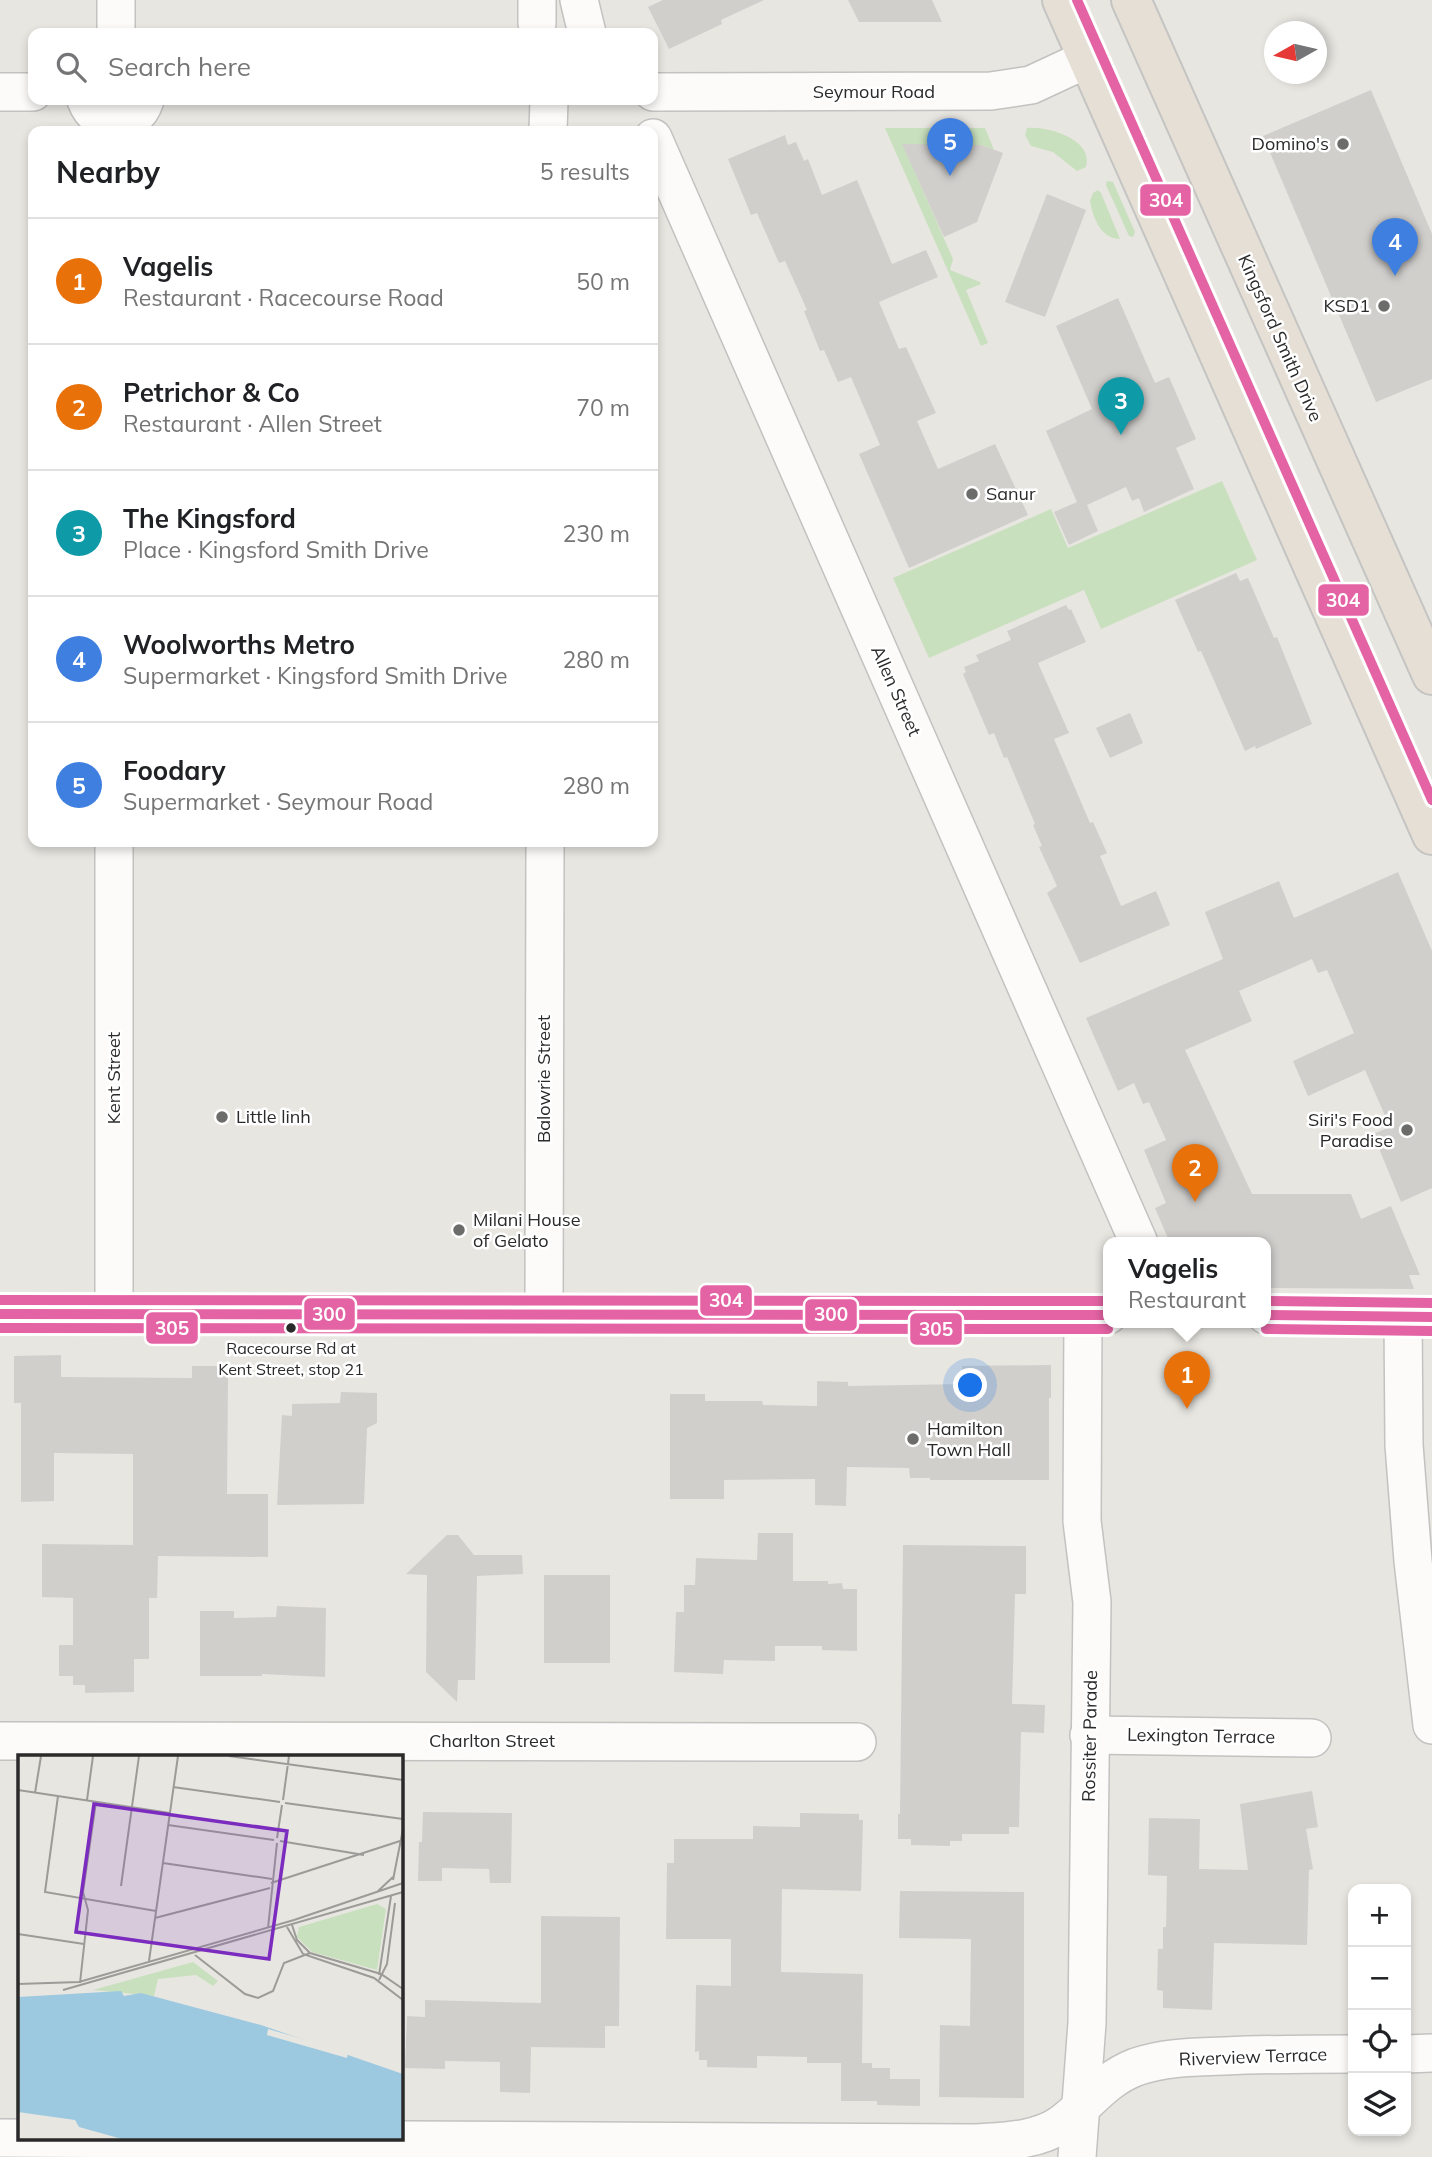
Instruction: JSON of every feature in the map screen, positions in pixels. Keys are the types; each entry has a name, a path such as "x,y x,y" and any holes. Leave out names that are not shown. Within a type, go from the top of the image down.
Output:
{"highway":[{"path":"1062,0 1432,835"},
{"name":"Kingsford Smith Drive","path":"1131,0 1423,641 1432,676"}],"street":[{"path":"116,0 116,28"},
{"path":"579,0 586,28"},
{"name":"Seymour Road","path":"658,92 991,91 1031,85 1089,58"},
{"path":"0,92 28,92"},
{"path":"88,105 97,117 113,126"},
{"path":"117,126 133,118 143,105"},
{"path":"548,126 549,105"},
{"path":"647,105 650,126"},
{"name":"Allen Street","path":"658,149 1136,1237"},
{"name":"Kent Street","path":"114,847 114,1313"},
{"name":"Balowrie Street","path":"544,1316 545,847"},
{"path":"0,1314 1095,1315"},
{"name":"Rossiter Parade","path":"1077,2157 1088,2011 1092,1602 1082,1521 1095,1315"},
{"path":"1271,1315 1418,1316 1405,1458 1413,1561 1432,1725"},
{"name":"Lexington Terrace","path":"1089,1735 1312,1738"},
{"name":"Charlton Street","path":"0,1741 857,1742"},
{"path":"1411,2054 1432,2053"},
{"name":"Riverview Terrace","path":"317,2140 951,2144 990,2142 1040,2134 1063,2123 1093,2094 1119,2075 1161,2061 1239,2055 1348,2054"},
{"name":"Riverview Terrace","path":"0,2138 18,2138"}],"green space":[{"path":"885,128 985,128 994,150 981,145 903,145 953,259 950,270 981,284 966,290 988,343 981,346"},
{"path":"1027,128 1046,129 1067,136 1083,149 1087,157 1086,167 1077,171 1053,152 1031,146 1025,135"},
{"path":"1107,181 1113,182 1135,232 1133,237 1129,236 1106,185"},
{"path":"1098,190 1120,239 1103,231 1093,214 1090,201 1093,193"},
{"path":"1222,481 1257,560 1101,629 1084,590 929,658 893,578 1051,509 1068,548"}],"building":[{"path":"663,0 764,0 669,49 648,7"},
{"path":"848,0 932,0 942,22 859,22"},
{"name":"KSD1","path":"1371,90 1432,234 1432,379 1376,402 1263,136"},
{"path":"785,135 788,145 796,142 804,161 808,159 822,195 857,180 892,264 926,250 938,277 879,302 899,349 906,347 936,413 917,421 938,469 995,444 1028,515 909,568 859,454 880,445 851,377 838,382 824,350 820,351 804,311 807,310 785,261 779,263 757,213 751,215 728,159"},
{"path":"902,144 981,145 1003,153 977,222 944,237"},
{"path":"1047,194 1086,210 1045,317 1005,302"},
{"path":"1118,298 1155,383 1169,377 1196,439 1176,448 1194,489 1144,512 1139,498 1132,501 1126,487 1087,505 1098,531 1069,545 1054,512 1077,502 1046,431 1092,409 1056,326"},
{"path":"1236,573 1240,581 1248,578 1274,638 1277,637 1312,724 1256,749 1255,746 1245,751 1201,651 1198,652 1175,600"},
{"path":"1066,605 1071,609 1086,642 1038,663 1069,733 1054,739 1090,823 1093,822 1107,853 1100,856 1121,906 1156,891 1170,925 1080,963 1047,893 1057,886 1039,847 1042,846 1033,825 1035,824 1007,757 1004,758 994,733 989,735 963,674 966,672 964,667 979,661 976,655 1011,640 1007,631"},
{"path":"1130,713 1143,743 1110,758 1096,728"},
{"path":"1398,872 1432,951 1432,1188 1401,1202 1373,1134 1390,1127 1365,1070 1308,1096 1293,1061 1354,1033 1327,970 1318,973 1312,959 1239,991 1252,1021 1185,1050 1252,1194 1351,1194 1361,1219 1391,1206 1420,1275 1409,1275 1414,1289 1271,1288 1271,1237 1167,1237 1155,1208 1166,1203 1144,1150 1166,1140 1149,1102 1143,1104 1134,1083 1118,1091 1086,1018 1223,959 1205,912 1279,881 1294,918"},
{"path":"61,1355 61,1377 192,1378 192,1366 216,1366 228,1378 227,1494 268,1494 268,1557 158,1556 157,1598 149,1598 149,1659 134,1659 134,1692 85,1693 85,1685 73,1685 73,1676 59,1676 59,1645 73,1645 73,1598 42,1597 42,1544 133,1545 133,1454 54,1453 54,1501 21,1502 21,1403 14,1403 14,1356"},
{"path":"1051,1365 1049,1480 930,1480 910,1478 909,1468 847,1467 846,1506 815,1505 815,1479 724,1480 724,1499 670,1499 670,1394 705,1394 705,1401 762,1401 763,1405 817,1406 817,1381 848,1382 848,1386 963,1384 962,1366"},
{"path":"341,1392 377,1393 377,1423 367,1428 364,1504 277,1505 282,1415 292,1416 292,1404 340,1403"},
{"path":"758,1533 793,1533 793,1581 828,1581 828,1584 842,1583 843,1589 857,1589 857,1651 822,1650 822,1646 775,1646 775,1661 724,1660 723,1674 674,1672 676,1612 684,1612 684,1585 695,1585 696,1558 757,1560"},
{"path":"447,1535 458,1535 474,1555 522,1555 523,1574 477,1576 475,1680 458,1680 457,1702 426,1672 427,1575 406,1574"},
{"path":"903,1545 1026,1546 1026,1594 1015,1594 1012,1704 1045,1705 1044,1733 1021,1732 1019,1827 1009,1827 1009,1834 962,1834 962,1841 950,1841 950,1846 911,1845 911,1839 898,1839"},
{"path":"544,1575 610,1575 610,1663 544,1663"},
{"path":"277,1606 326,1608 325,1677 262,1674 200,1676 200,1611 234,1611 234,1618 276,1617"},
{"path":"1312,1791 1318,1827 1306,1829 1313,1869 1309,1870 1307,1945 1214,1943 1212,2010 1163,2008 1163,1991 1157,1990 1158,1949 1163,1949 1163,1927 1166,1927 1167,1876 1148,1875 1149,1818 1200,1819 1199,1869 1248,1870 1240,1804"},
{"path":"423,1812 512,1813 511,1883 490,1883 489,1869 442,1868 442,1881 418,1881"},
{"path":"800,1813 859,1814 859,1820 863,1820 861,1891 782,1889 781,1972 863,1974 862,2063 872,2063 872,2068 890,2068 890,2079 920,2079 920,2106 877,2105 877,2101 841,2101 841,2063 807,2063 807,2057 757,2056 757,2068 707,2067 707,2060 699,2060 699,2051 695,2052 696,1985 731,1986 731,1939 666,1939 667,1863 674,1863 674,1839 753,1839 753,1826 800,1827"},
{"path":"900,1891 1024,1892 1024,2098 939,2097 940,2025 970,2026 971,1939 899,1938"},
{"path":"541,1916 620,1917 619,2026 605,2026 605,2048 531,2047 530,2093 500,2092 500,2062 445,2061 445,2069 405,2068 407,2016 425,2017 425,2000 541,2003"}],"transit line":[{"name":"304","path":"1077,0 1432,800"},
{"name":"304","path":"0,1300 1103,1301"},
{"name":"304","path":"1271,1301 1432,1303"},
{"name":"300","path":"0,1314 1103,1315"},
{"name":"300","path":"1271,1315 1432,1317"},
{"name":"305","path":"0,1328 1108,1329"},
{"name":"305","path":"1266,1329 1432,1331"}],"place":[{"name":"Domino's","path":"1343,144"},
{"name":"Foodary","path":"950,176"},
{"name":"Woolworths Metro","path":"1395,276"},
{"name":"KSD1","path":"1384,306"},
{"name":"The Kingsford","path":"1121,435"},
{"name":"Sanur","path":"972,494"},
{"name":"Little linh","path":"222,1117"},
{"name":"Siri's Food Paradise","path":"1407,1130"},
{"name":"Petrichor & Co","path":"1195,1202"},
{"name":"Milani House of Gelato","path":"459,1230"},
{"name":"Racecourse Rd at Kent Street, stop 21","path":"291,1328"},
{"name":"Vagelis","path":"1187,1409"},
{"name":"Hamilton Town Hall","path":"913,1439"}]}
